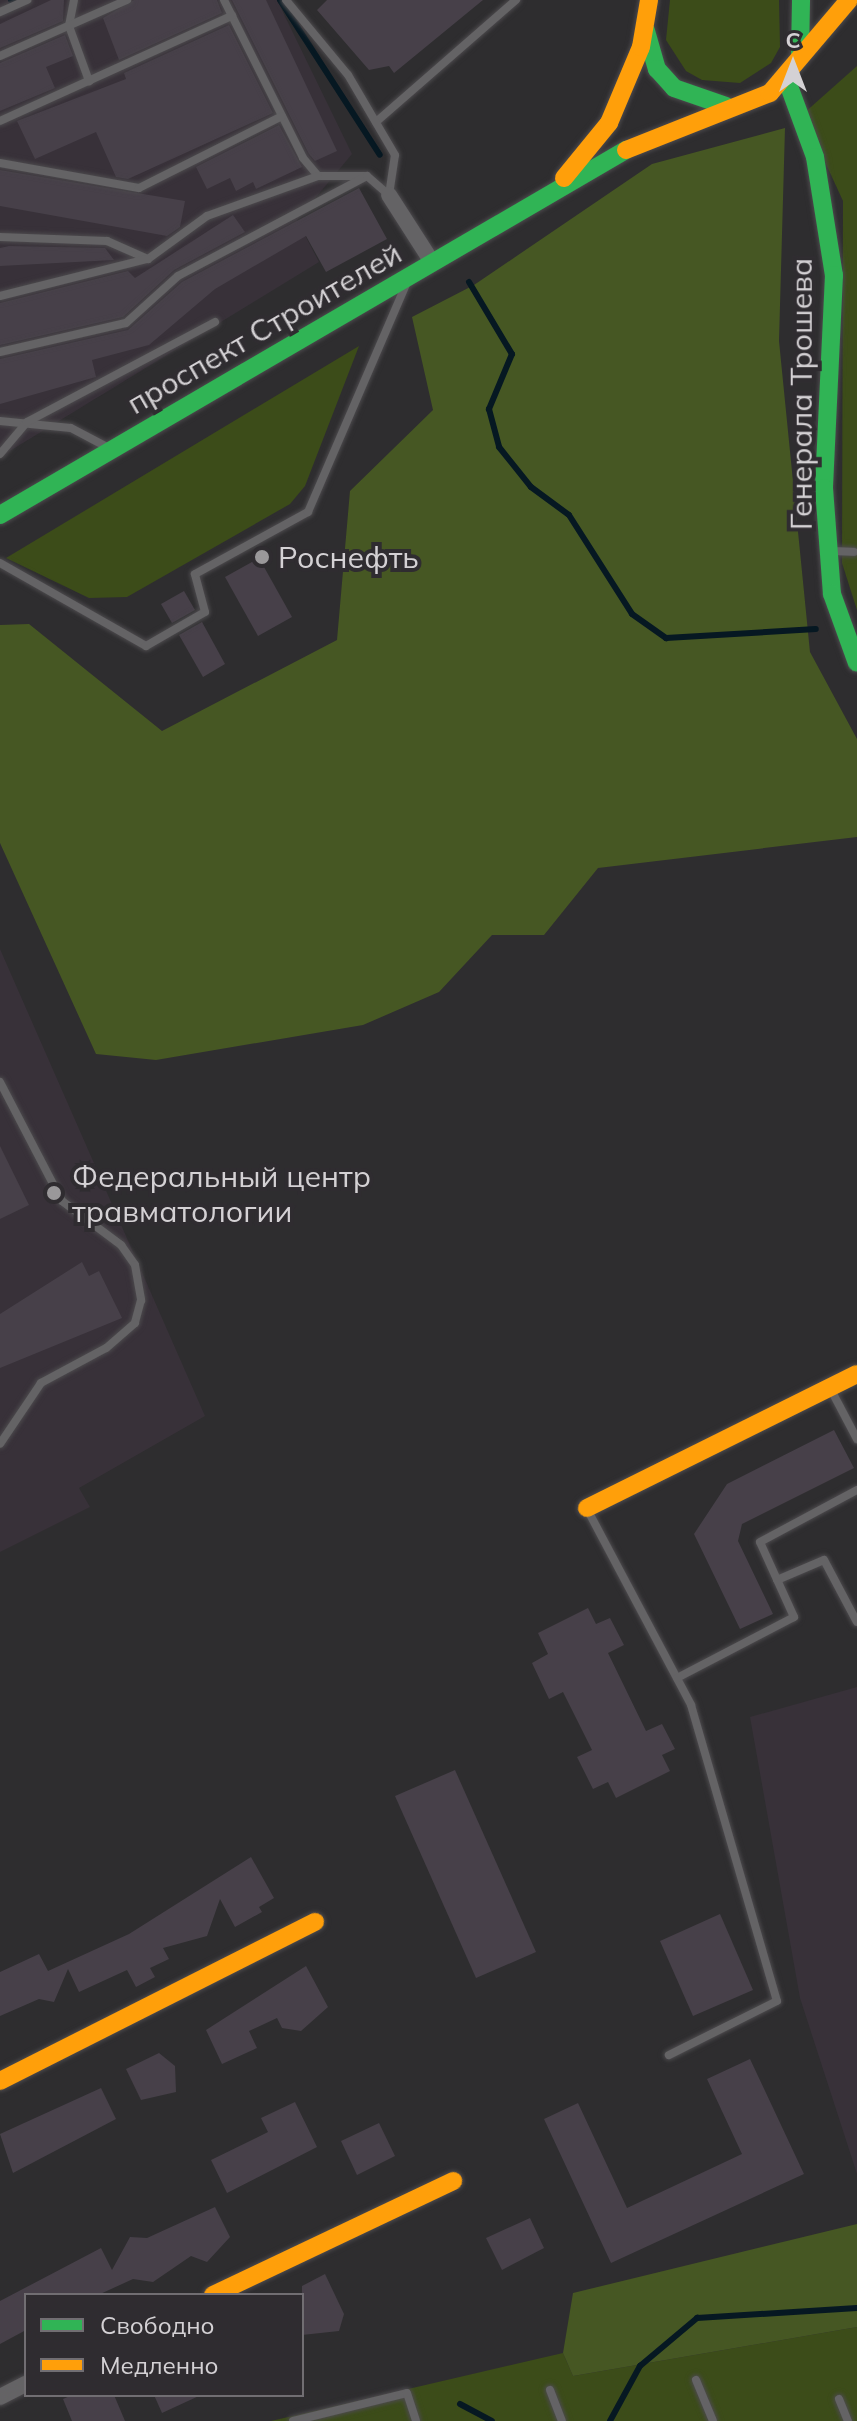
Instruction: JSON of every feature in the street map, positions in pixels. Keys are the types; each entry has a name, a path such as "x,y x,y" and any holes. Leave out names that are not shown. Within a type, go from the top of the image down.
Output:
{"street":[{"name":"проспект Строителей","path":"798,59 801,0"},
{"name":"проспект Строителей","path":"0,515 556,188 664,129 749,102 786,78 798,59 849,0"},
{"name":"проспект Строителей","path":"647,6 657,69 674,88 723,106 749,102"},
{"name":"проспект Строителей","path":"556,188 609,123 641,47 647,6"},
{"name":"Генерала Трошева","path":"786,78 815,157 834,275 824,488 832,594 857,663"},
{"path":"389,195 432,262"},
{"path":"587,1508 857,1374"},
{"path":"0,2081 315,1922"},
{"path":"217,2293 453,2181"},
{"path":"0,2397 24,2385"}],"lane":[{"path":"0,12 27,0"},
{"path":"74,0 69,26 89,81"},
{"path":"0,56 127,0"},
{"path":"224,0 282,116 318,176"},
{"path":"286,0 376,122 395,155 389,195"},
{"path":"376,122 516,0"},
{"path":"0,121 232,16"},
{"path":"0,163 139,188 282,116"},
{"path":"0,296 148,259 207,216 318,176 367,176 389,195"},
{"path":"0,352 126,323 178,276 367,176"},
{"path":"0,237 107,241 148,259"},
{"path":"0,563 146,646 205,612 195,574 308,512 411,275"},
{"path":"0,454 27,422 215,322"},
{"path":"0,421 71,428 112,449"},
{"path":"830,551 854,552"},
{"path":"0,1082 62,1201 121,1245 135,1265 141,1300 135,1323 106,1348 41,1383 0,1444"},
{"path":"830,1387 857,1439"},
{"path":"677,1678 794,1617 760,1542 857,1490"},
{"path":"587,1508 677,1678 777,2001 669,2055"},
{"path":"777,1580 824,1560 857,1622"},
{"path":"696,2380 713,2421"},
{"path":"550,2390 562,2421"},
{"path":"293,2421 407,2393 416,2421"},
{"path":"839,2399 848,2421"}],"shaded area":[{"path":"0,0 277,0 352,154 297,220 319,262 0,457"},
{"name":"Федеральный центр травматологии","path":"0,949 205,1416 79,1488 90,1507 0,1552"},
{"path":"857,1687 857,2174 800,1998 750,1717"}],"green space":[{"path":"670,0 779,0 780,47 771,63 740,83 702,80 686,71 666,40"},
{"path":"857,66 857,610 842,563 843,201 803,114"},
{"path":"785,128 779,341 810,652 857,739 857,837 598,868 544,935 492,935 439,992 363,1025 156,1060 96,1054 0,843 0,625 29,624 162,731 337,640 350,491 433,410 412,317 474,285 652,164"},
{"path":"359,346 305,486 290,504 127,597 89,598 6,558"},
{"path":"857,2224 857,2327 573,2376 563,2353 573,2293"},
{"path":"857,2327 857,2421 271,2421 563,2353 573,2376"}],"building":[{"path":"51,0 64,0 63,21 0,48 0,24"},
{"path":"134,0 217,0 222,13 119,60 103,18"},
{"path":"232,0 266,0 337,151 315,161 309,154"},
{"path":"327,0 483,0 394,73 389,66 369,70 317,10"},
{"path":"229,25 273,113 128,179 116,177 96,132 35,159 17,121 126,79 124,73"},
{"path":"65,35 73,56 46,67 55,88 0,111 0,63"},
{"path":"279,125 302,167 256,189 253,182 236,191 230,178 207,189 196,167"},
{"path":"0,170 185,201 180,227 167,236 0,206"},
{"path":"359,188 387,239 326,272 306,236 215,289 149,345 92,360 96,377 0,404 0,359 128,330 182,282"},
{"path":"233,215 245,232 174,270 123,317 0,345 0,303 128,271 135,278"},
{"path":"0,248 105,248 114,260 0,266"},
{"path":"259,558 292,617 258,636 225,577"},
{"path":"184,591 195,610 172,623 161,604"},
{"path":"202,622 225,664 203,677 179,635"},
{"path":"0,1146 29,1205 0,1219"},
{"path":"82,1262 89,1276 99,1271 122,1318 0,1368 0,1314"},
{"path":"834,1430 854,1468 742,1524 738,1541 773,1614 740,1629 694,1534 727,1484"},
{"path":"588,1608 596,1624 610,1618 624,1645 608,1653 646,1731 662,1724 675,1749 662,1755 670,1771 616,1798 608,1782 593,1789 577,1757 592,1750 563,1692 549,1699 532,1663 548,1654 538,1633"},
{"path":"455,1770 536,1952 476,1978 395,1796"},
{"path":"251,1857 274,1898 259,1907 262,1912 235,1927 220,1899 207,1936 163,1948 169,1959 150,1968 155,1977 136,1987 127,1970 79,1992 68,1969 54,2002 39,1999 0,2016 0,1972 39,1954 48,1971 129,1934"},
{"path":"720,1914 753,1990 693,2016 660,1941"},
{"path":"306,1966 328,2007 301,2031 282,2028 277,2018 249,2031 257,2048 222,2064 206,2030"},
{"path":"159,2053 175,2066 176,2092 141,2100 126,2069"},
{"path":"750,2059 804,2174 611,2263 544,2119 578,2103 627,2208 742,2154 707,2079"},
{"path":"101,2088 116,2119 13,2173 0,2134"},
{"path":"295,2102 317,2147 227,2193 211,2160 268,2132 261,2118"},
{"path":"379,2123 395,2156 357,2175 341,2141"},
{"path":"215,2207 230,2237 207,2262 191,2256 153,2282 133,2279 102,2293 24,2293 24,2331 0,2344 0,2301 101,2248 112,2270 130,2237 147,2238"},
{"path":"530,2218 544,2248 502,2270 486,2238"},
{"path":"325,2274 344,2314 339,2331 304,2335 302,2286"},
{"path":"115,2397 125,2421 72,2421 63,2399"},
{"path":"155,2397 197,2397 162,2413"}],"waterway":[{"path":"280,0 380,155"},
{"path":"469,282 512,354 489,409 499,447 531,487 569,515 632,614 666,638 816,629"},
{"path":"610,2421 640,2366 697,2318 857,2308"},
{"path":"460,2404 492,2421"}],"traffic: fast":[{"path":"800,54 801,0"},
{"path":"646,31 657,69 674,88 726,106"},
{"path":"786,78 815,157 834,275 824,488 832,594 857,663"},
{"path":"0,515 626,150"}],"traffic: slow":[{"path":"564,178 609,123 641,47 649,0"},
{"path":"626,150 770,93 849,0"},
{"path":"587,1508 857,1374"},
{"path":"0,2081 315,1922"},
{"path":"217,2293 453,2181"}],"place":[{"name":"Роснефть","path":"262,557"},
{"name":"Федеральный центр травматологии","path":"54,1193"}]}
